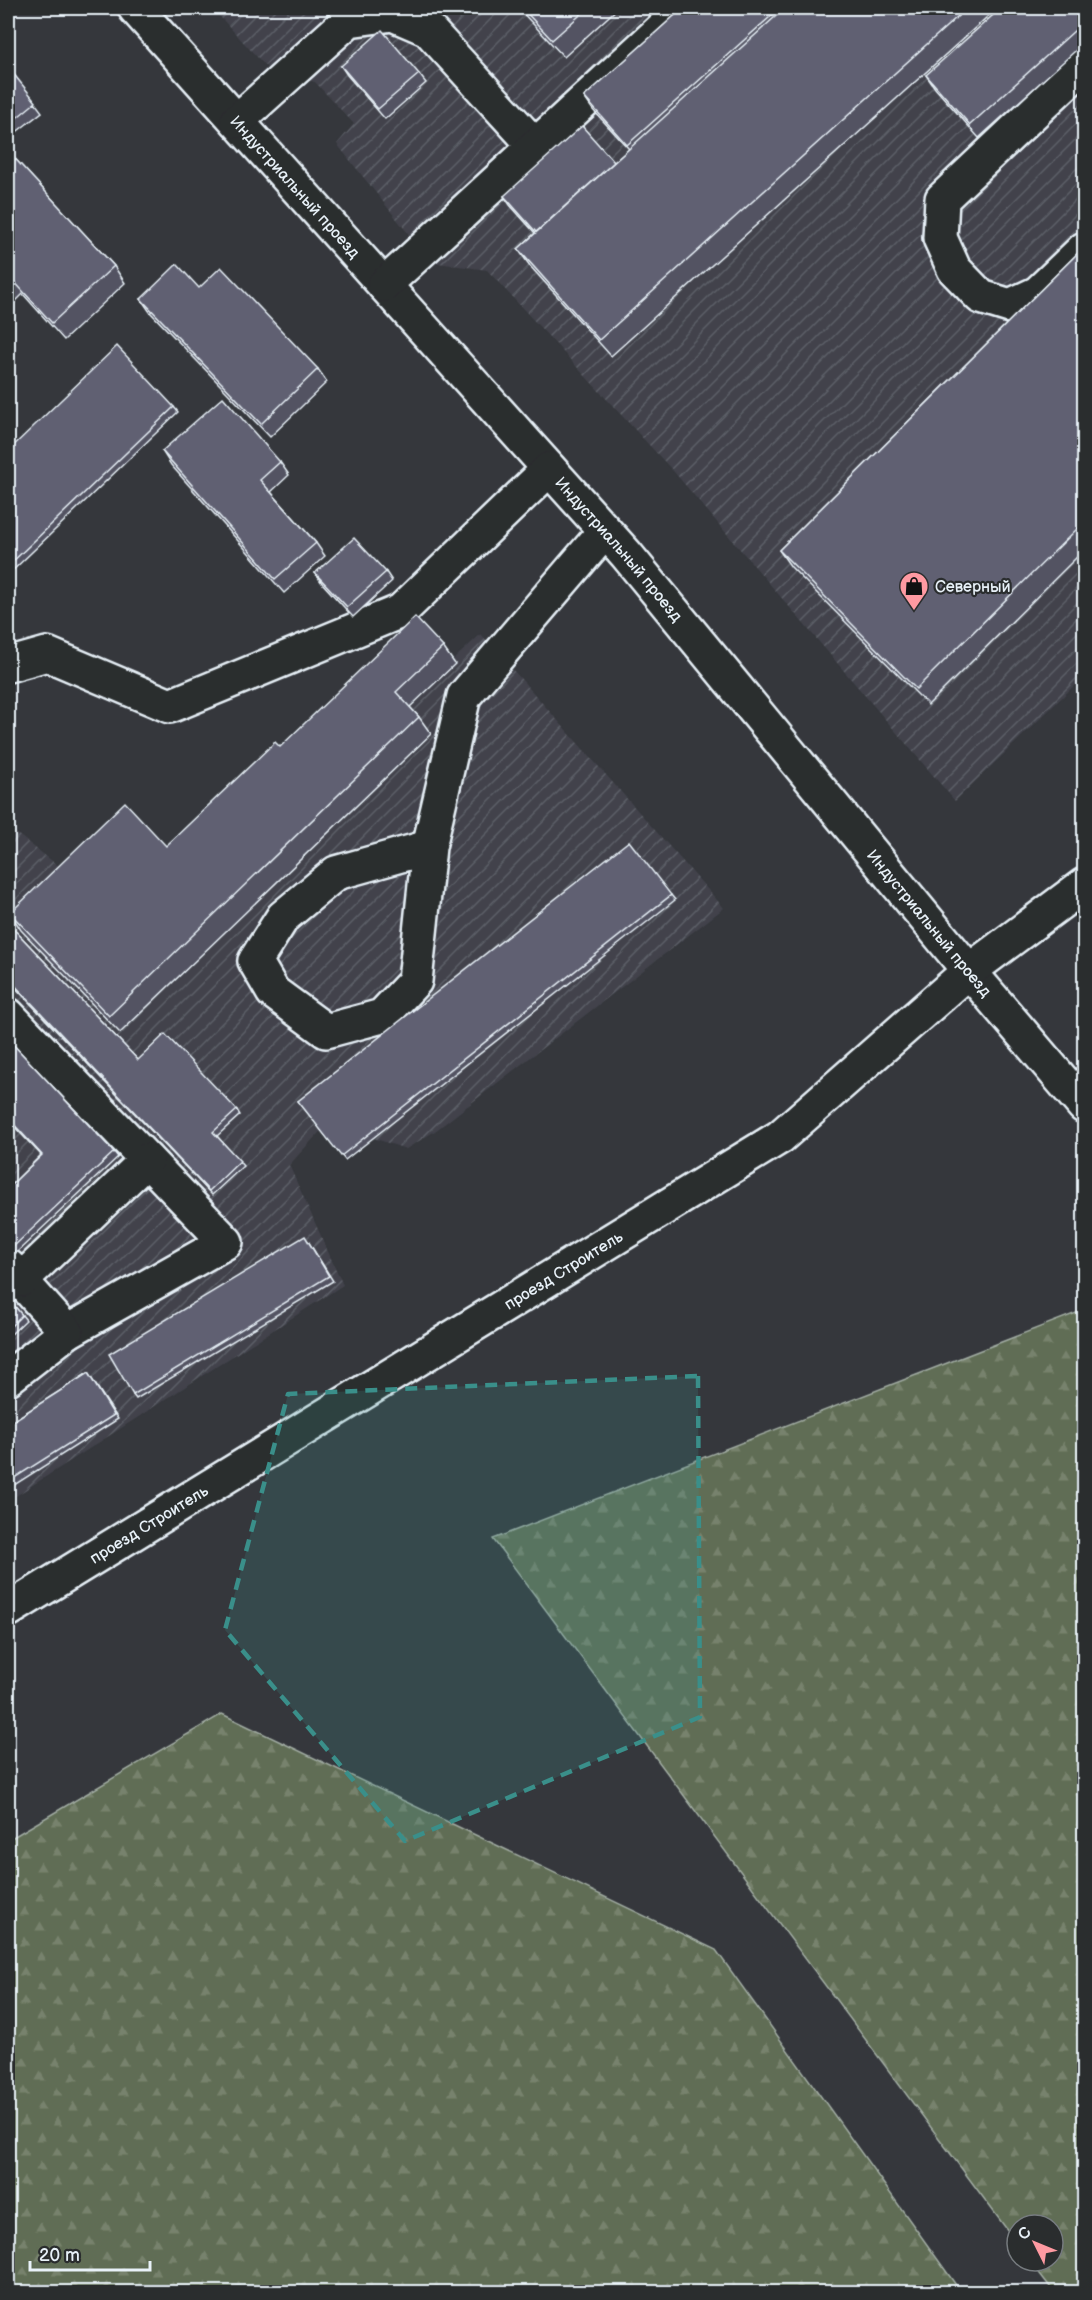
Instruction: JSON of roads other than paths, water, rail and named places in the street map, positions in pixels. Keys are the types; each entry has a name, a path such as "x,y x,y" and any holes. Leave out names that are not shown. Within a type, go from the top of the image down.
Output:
{"street":[{"name":"Индустриальный проезд","path":"135,8 605,531 969,971 1084,1106"},
{"path":"384,285 685,8"},
{"path":"237,121 343,14 393,14 428,29 535,146"},
{"path":"1084,65 942,199 940,238 954,269 981,297 1010,306 1038,292 1084,249"},
{"path":"8,665 47,654 170,706 401,611 549,469"},
{"path":"429,847 336,873 283,916 255,961 273,992 326,1031 382,1016 415,981 429,847 464,696 605,531"},
{"name":"проезд Строитель","path":"8,1610 780,1137 969,971 1084,885"},
{"path":"8,1015 226,1242 67,1332 8,1378"},
{"path":"67,1332 14,1273 147,1160"}],"place":[{"name":"Северный","path":"914,612"}]}
